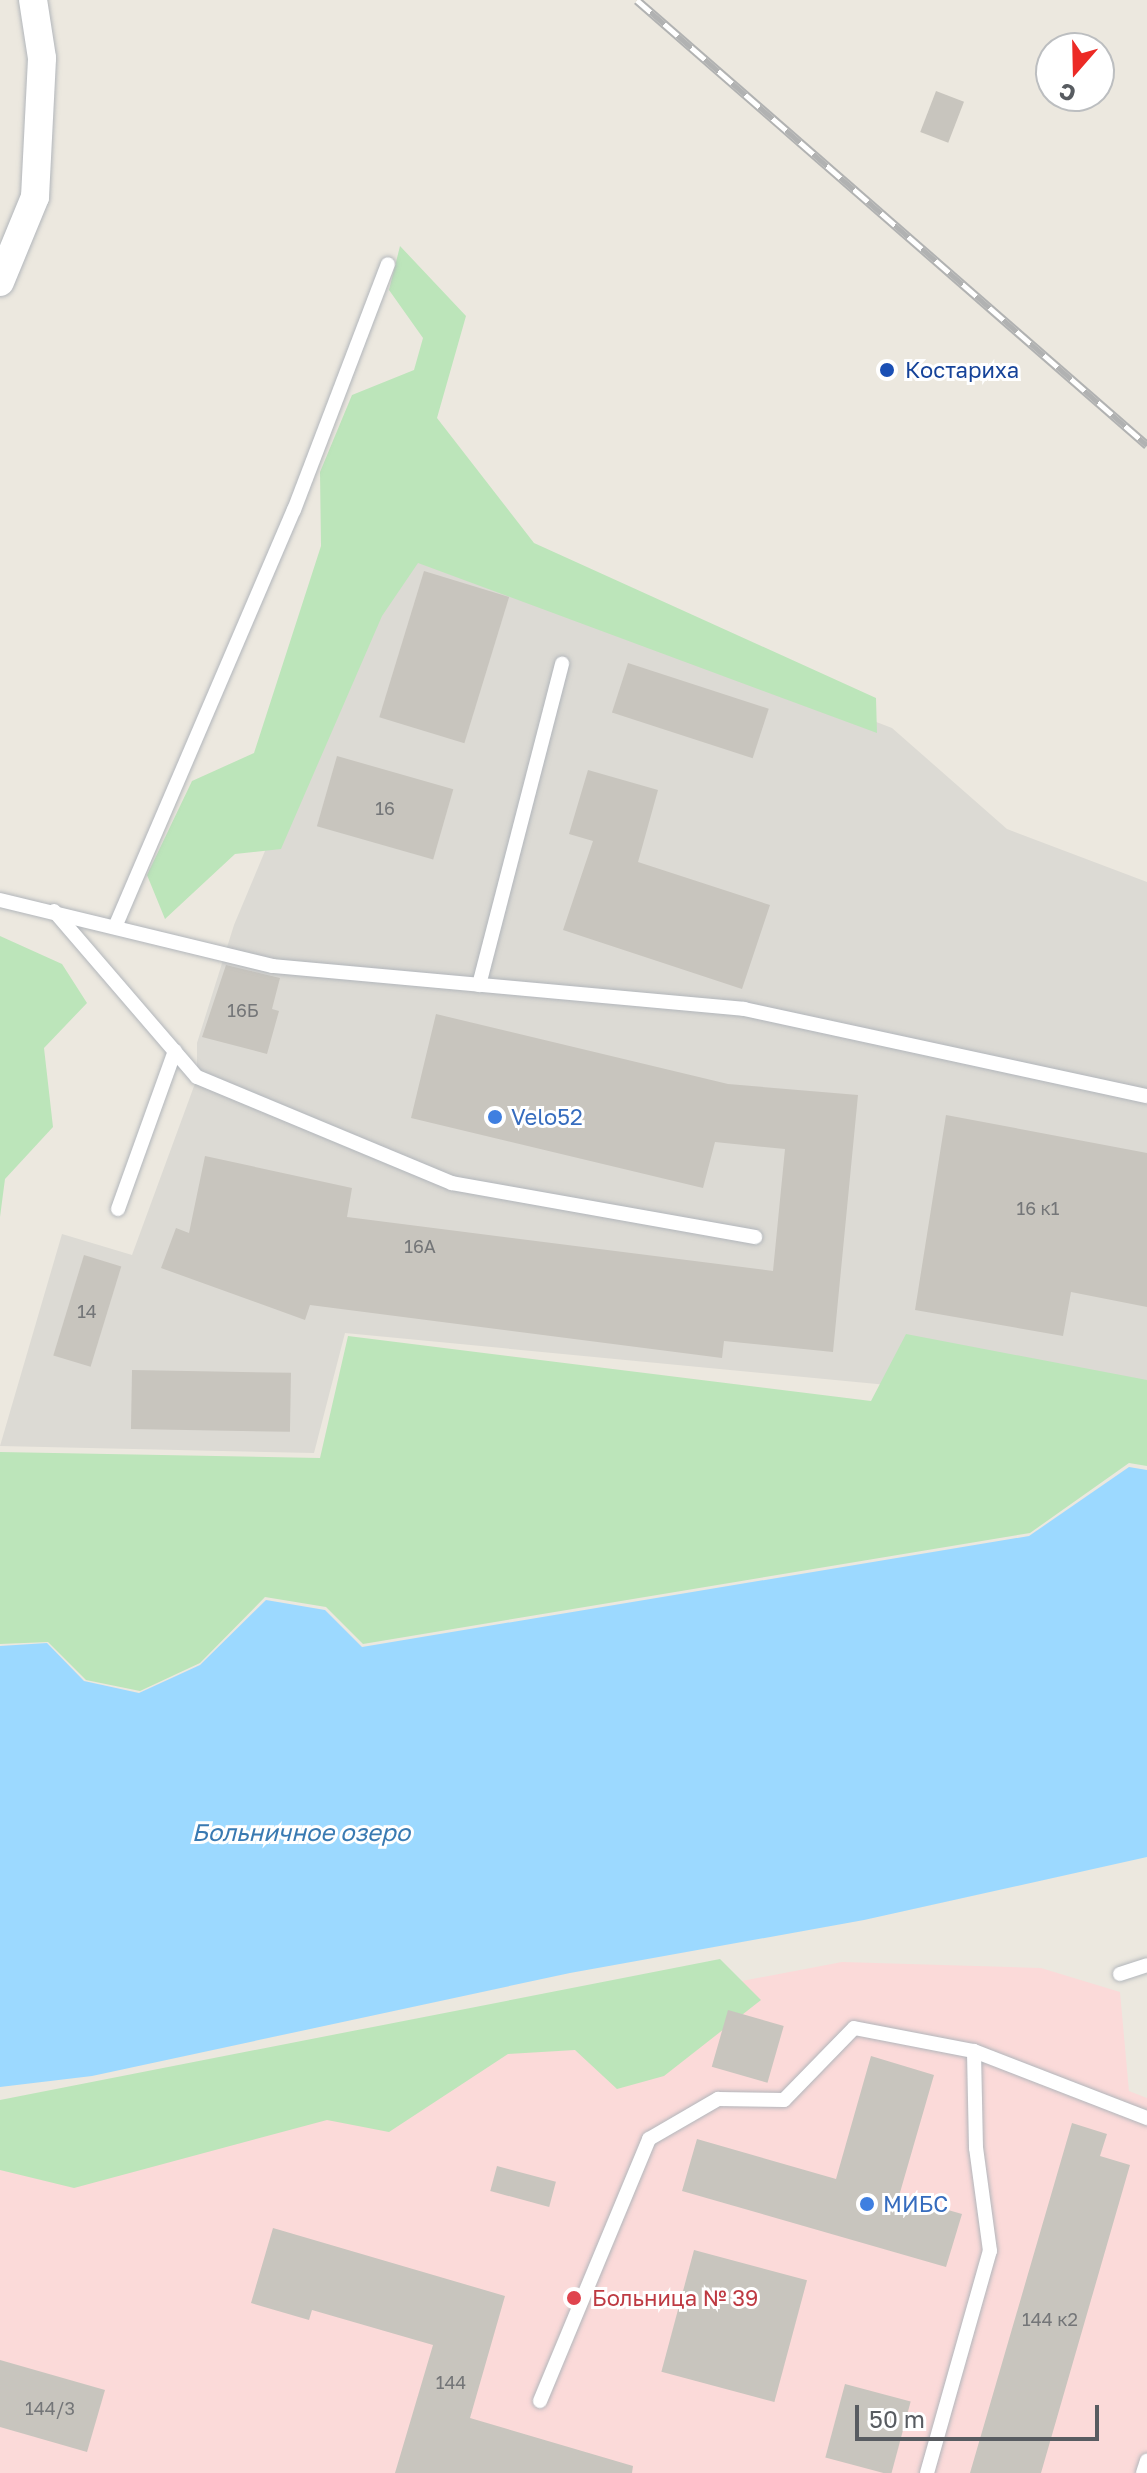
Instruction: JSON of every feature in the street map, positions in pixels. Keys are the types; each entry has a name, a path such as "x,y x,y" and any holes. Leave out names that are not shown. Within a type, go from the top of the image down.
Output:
{"street":[{"path":"0,282 35,197 42,58 33,0"}],"lane":[{"path":"115,927 294,510 388,264"},
{"path":"479,985 562,664"},
{"path":"0,900 273,966 744,1009 1147,1096"},
{"path":"53,911 197,1077 452,1183 755,1237"},
{"path":"118,1209 175,1051"},
{"path":"1120,1974 1147,1965"},
{"path":"540,2401 649,2139 718,2099 784,2100 854,2028 974,2051 1147,2118"},
{"path":"927,2473 990,2251 976,2148 974,2051"},
{"path":"1143,2473 1147,2461"}],"shaded area":[{"path":"396,538 892,728 1007,829 1147,882 1147,1410 345,1333 314,1453 0,1446 62,1234 132,1255 197,1078 197,1043 234,925"},
{"name":"Больница № 39","path":"842,1962 1041,1968 1120,1992 1129,2091 1147,2098 1147,2473 0,2473 0,2122"}],"green space":[{"path":"400,246 466,316 437,418 534,543 876,698 877,733 418,563 382,616 281,849 235,854 165,919 147,875 192,781 254,753 321,546 320,472 352,395 414,370 423,338 389,290"},
{"path":"0,936 62,964 87,1003 44,1048 53,1127 5,1179 0,1217"},
{"path":"906,1334 1147,1380 1147,1466 1129,1463 1030,1533 363,1644 326,1607 265,1597 200,1663 140,1691 86,1680 48,1642 0,1644 0,1452 320,1458 348,1336 871,1401"},
{"path":"720,1959 761,2000 664,2076 617,2089 575,2050 508,2054 389,2132 327,2120 74,2188 0,2170 0,2100"}],"water":[{"name":"Больничное озеро","path":"1129,1467 1147,1470 1147,1857 864,1920 570,1973 92,2076 0,2087 0,1646 47,1643 84,1681 139,1693 200,1665 266,1600 325,1610 362,1647 1029,1536"}],"building":[{"path":"936,91 964,102 948,143 920,132"},
{"path":"424,571 509,597 464,743 379,717"},
{"path":"628,663 769,709 753,758 612,712"},
{"path":"337,756 453,789 433,860 317,826"},
{"path":"588,770 658,790 638,862 770,905 742,989 563,930 593,841 569,834"},
{"path":"226,965 280,978 272,1009 279,1011 267,1054 202,1037"},
{"path":"436,1014 728,1084 858,1095 833,1352 724,1341 722,1358 310,1305 305,1320 161,1268 176,1228 189,1233 205,1156 352,1188 347,1217 773,1271 785,1149 715,1142 703,1188 411,1118"},
{"path":"946,1115 1147,1153 1147,1307 1071,1292 1063,1336 915,1310"},
{"path":"84,1255 121,1266 91,1367 53,1355"},
{"path":"132,1370 291,1373 290,1432 131,1429"},
{"path":"728,2010 784,2026 767,2083 712,2067"},
{"path":"871,2056 934,2075 899,2196 962,2214 946,2267 682,2191 697,2139 836,2179"},
{"path":"1072,2123 1107,2134 1100,2156 1130,2165 1041,2473 970,2473"},
{"path":"497,2166 556,2182 549,2207 490,2191"},
{"path":"273,2228 505,2296 470,2418 633,2466 632,2473 395,2473 433,2345 312,2310 309,2320 251,2303"},
{"path":"694,2250 807,2280 774,2402 661,2372"},
{"path":"0,2360 105,2390 87,2452 0,2427"},
{"path":"845,2384 911,2402 892,2473 825,2457"}],"railway":[{"path":"637,0 1147,445"}],"place":[{"name":"Костариха","path":"887,370"},
{"name":"Velo52","path":"495,1117"},
{"name":"МИБС","path":"867,2204"},
{"name":"Больница № 39","path":"574,2298"}]}
